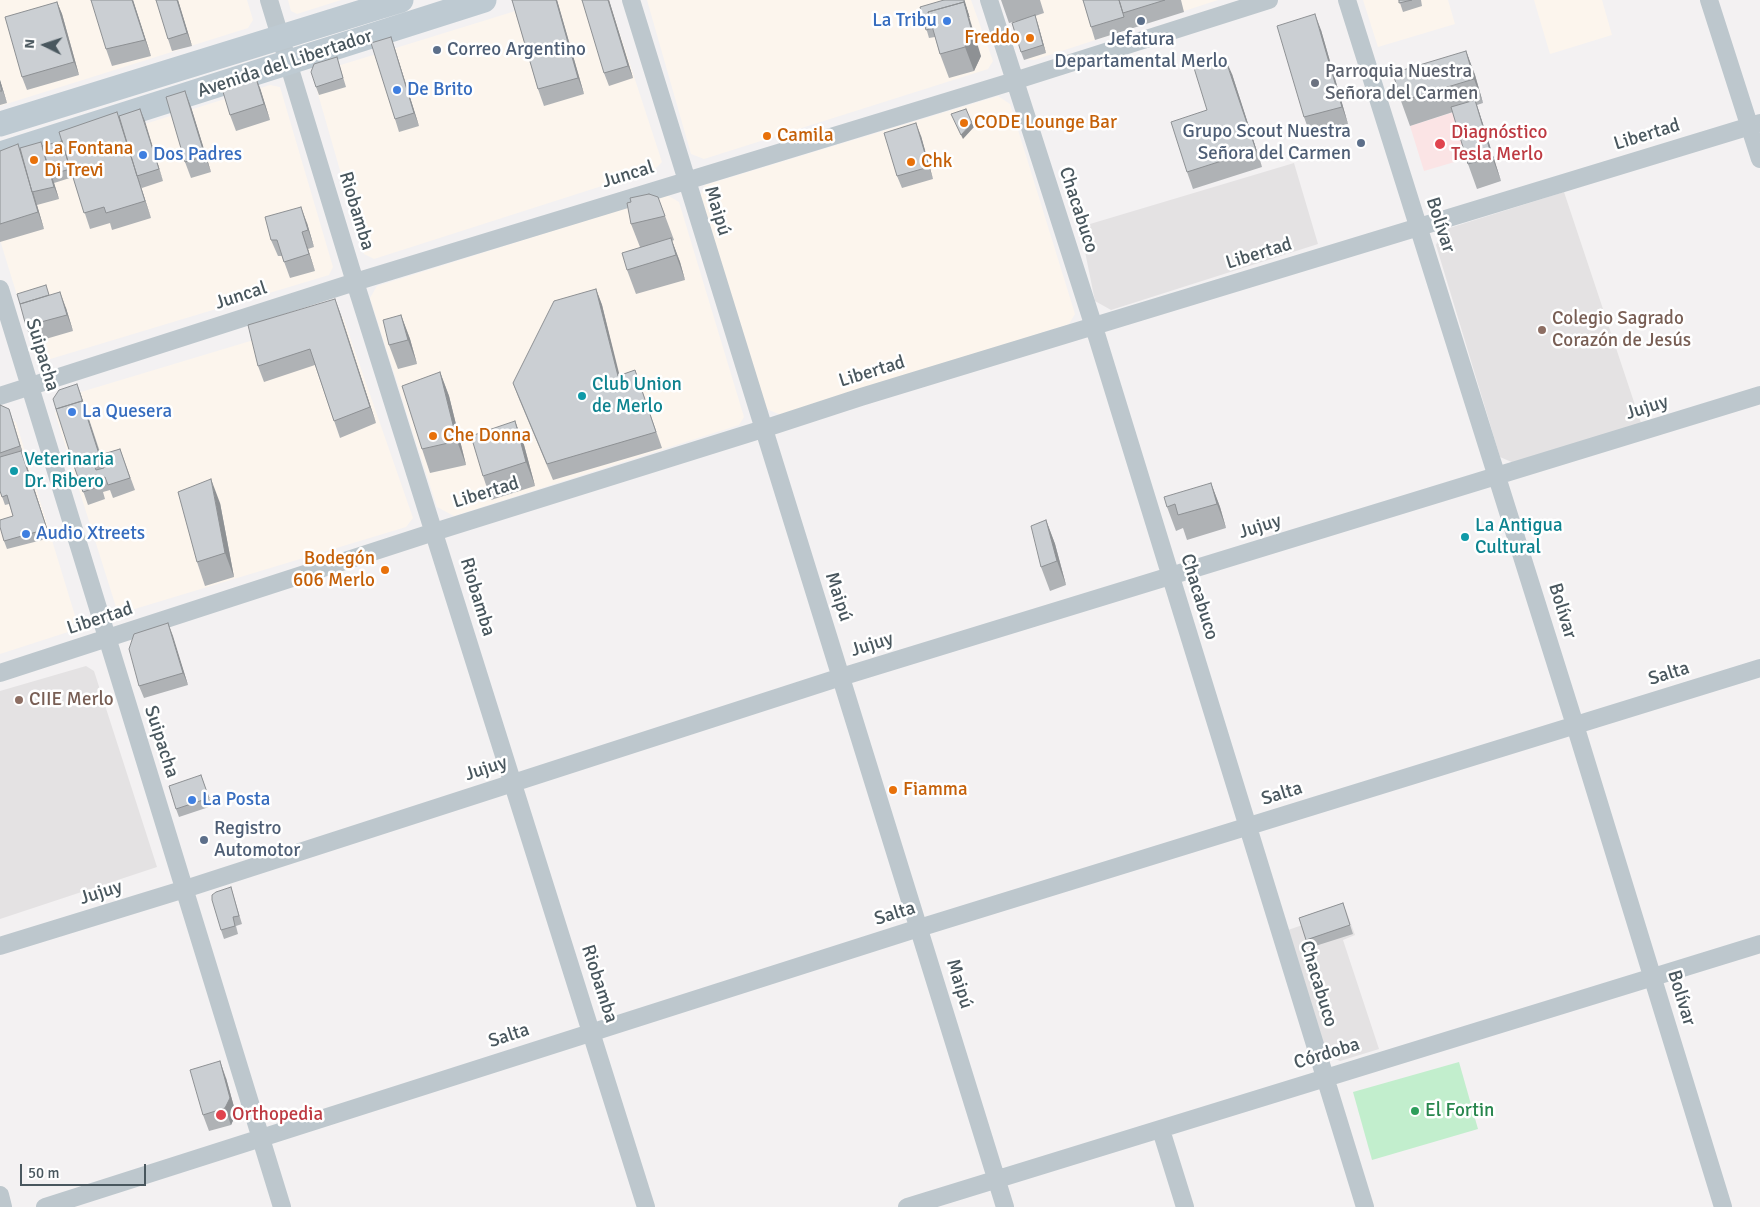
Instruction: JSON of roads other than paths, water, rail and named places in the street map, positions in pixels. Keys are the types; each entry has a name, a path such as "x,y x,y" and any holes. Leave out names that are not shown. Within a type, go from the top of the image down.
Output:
{"main road":[{"name":"Avenida del Libertador","path":"0,124 401,0"},
{"name":"Avenida del Libertador","path":"0,154 484,0"}],"street":[{"name":"Riobamba","path":"269,0 355,282 646,1207"},
{"name":"Maipú","path":"631,0 1005,1207"},
{"name":"Chacabuco","path":"989,0 1094,327 1365,1207"},
{"name":"Juncal","path":"0,396 355,282 1014,81 1269,0"},
{"name":"Bolívar","path":"1348,0 1498,477 1723,1207"},
{"path":"1709,0 1755,124 1760,159"},
{"name":"Libertad","path":"0,673 434,532 763,430 860,397 1755,124"},
{"name":"Suipacha","path":"0,289 106,640 186,889 259,1139 282,1207"},
{"name":"Jujuy","path":"0,946 186,889 841,677 1498,477 1760,395"},
{"name":"Salta","path":"45,1207 919,928 1760,668"},
{"name":"Córdoba","path":"907,1207 1161,1130 1325,1076 1760,944"},
{"path":"1161,1130 1185,1207"},
{"path":"0,1195 4,1207"}],"place":[{"name":"La Tribu","path":"947,21"},
{"name":"Jefatura Departamental Merlo","path":"1141,21"},
{"name":"Freddo","path":"1030,38"},
{"name":"Correo Argentino","path":"437,50"},
{"name":"Parroquia Nuestra Señora del Carmen","path":"1315,83"},
{"name":"De Brito","path":"397,90"},
{"name":"CODE Lounge Bar","path":"964,123"},
{"name":"Camila","path":"767,136"},
{"name":"Grupo Scout Nuestra Señora del Carmen","path":"1361,143"},
{"name":"Diagnóstico Tesla Merlo","path":"1440,144"},
{"name":"Dos Padres","path":"143,155"},
{"name":"La Fontana Di Trevi","path":"34,160"},
{"name":"Chk","path":"911,162"},
{"name":"Colegio Sagrado Corazón de Jesús","path":"1542,330"},
{"name":"Club Union de Merlo","path":"582,396"},
{"name":"La Quesera","path":"72,412"},
{"name":"Che Donna","path":"433,436"},
{"name":"Veterinaria Dr. Ribero","path":"14,471"},
{"name":"Audio Xtreets","path":"26,534"},
{"name":"La Antigua Cultural","path":"1465,537"},
{"name":"Bodegón 606 Merlo","path":"385,570"},
{"name":"CIIE Merlo","path":"19,700"},
{"name":"Fiamma","path":"893,790"},
{"name":"La Posta","path":"192,800"},
{"name":"Registro Automotor","path":"204,840"},
{"name":"El Fortin","path":"1415,1111"},
{"name":"Orthopedia","path":"221,1115"}]}
